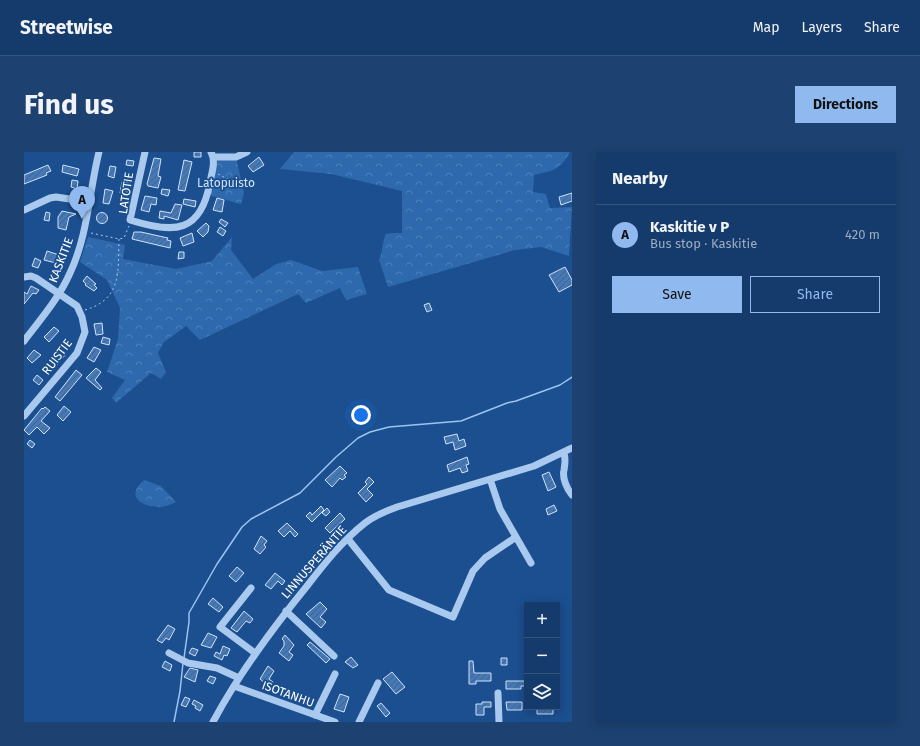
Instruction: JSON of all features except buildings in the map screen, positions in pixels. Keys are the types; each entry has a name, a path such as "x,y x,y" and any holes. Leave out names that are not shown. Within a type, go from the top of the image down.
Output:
{"street":[{"name":"KASKITIE","path":"24,341 71,272 84,231 99,152"},
{"name":"LATOTIE","path":"145,152 130,220 157,227 183,226 194,220 205,204 212,171 212,154"},
{"path":"212,154 236,157 247,152"},
{"path":"24,210 56,197 90,202"},
{"path":"24,277 31,276 72,302 80,311"},
{"name":"RUISTIE","path":"24,416 77,353 85,332 80,311"},
{"name":"LINNUSPERÄNTIE","path":"213,722 255,653 286,611 348,539 366,522 397,507 534,466 572,448"},
{"path":"564,453 566,459 563,471 565,480 572,495"},
{"path":"490,479 498,503 530,563"},
{"path":"348,539 389,590 453,617 473,571 485,558 516,537"},
{"path":"251,588 220,628 255,653"},
{"path":"286,611 334,656"},
{"path":"169,653 188,663 217,668 239,678"},
{"path":"315,715 335,674"},
{"path":"359,722 378,683"},
{"name":"ISOTANHU","path":"234,686 335,722"},
{"path":"498,693 499,722"}],"path":[{"path":"212,171 229,180"},
{"path":"84,231 119,239 124,238 130,220"},
{"path":"80,311 101,304 114,290 118,278 119,239"}],"green space":[{"path":"294,152 570,152 563,163 555,169 534,175 533,192 546,194 550,208 572,207 569,256 541,247 515,250 388,287 379,260 386,234 402,233 402,191 331,174 280,169"},
{"name":"Latopuisto","path":"213,157 236,157 244,193 241,204 208,195"},
{"path":"88,237 125,245 123,259 176,269 212,261 232,237 231,250 253,279 276,264 291,260 322,271 358,267 367,294 346,300 340,288 306,303 298,294 200,340 186,326 163,343 158,353 166,372 161,379 151,373 116,403 112,398 125,380 107,372 118,339 120,308 107,280 80,262"},
{"path":"144,480 161,486 176,502 160,507 144,504 138,500 136,494 137,488"}],"waterway":[{"path":"184,658 189,613 217,564 242,527 251,519 300,493 336,457 358,438 370,432 389,427 461,421 560,385 572,377"},
{"path":"174,722 180,691 183,663"}],"place":[{"name":"Kaskitie v P","path":"82,219"}]}
